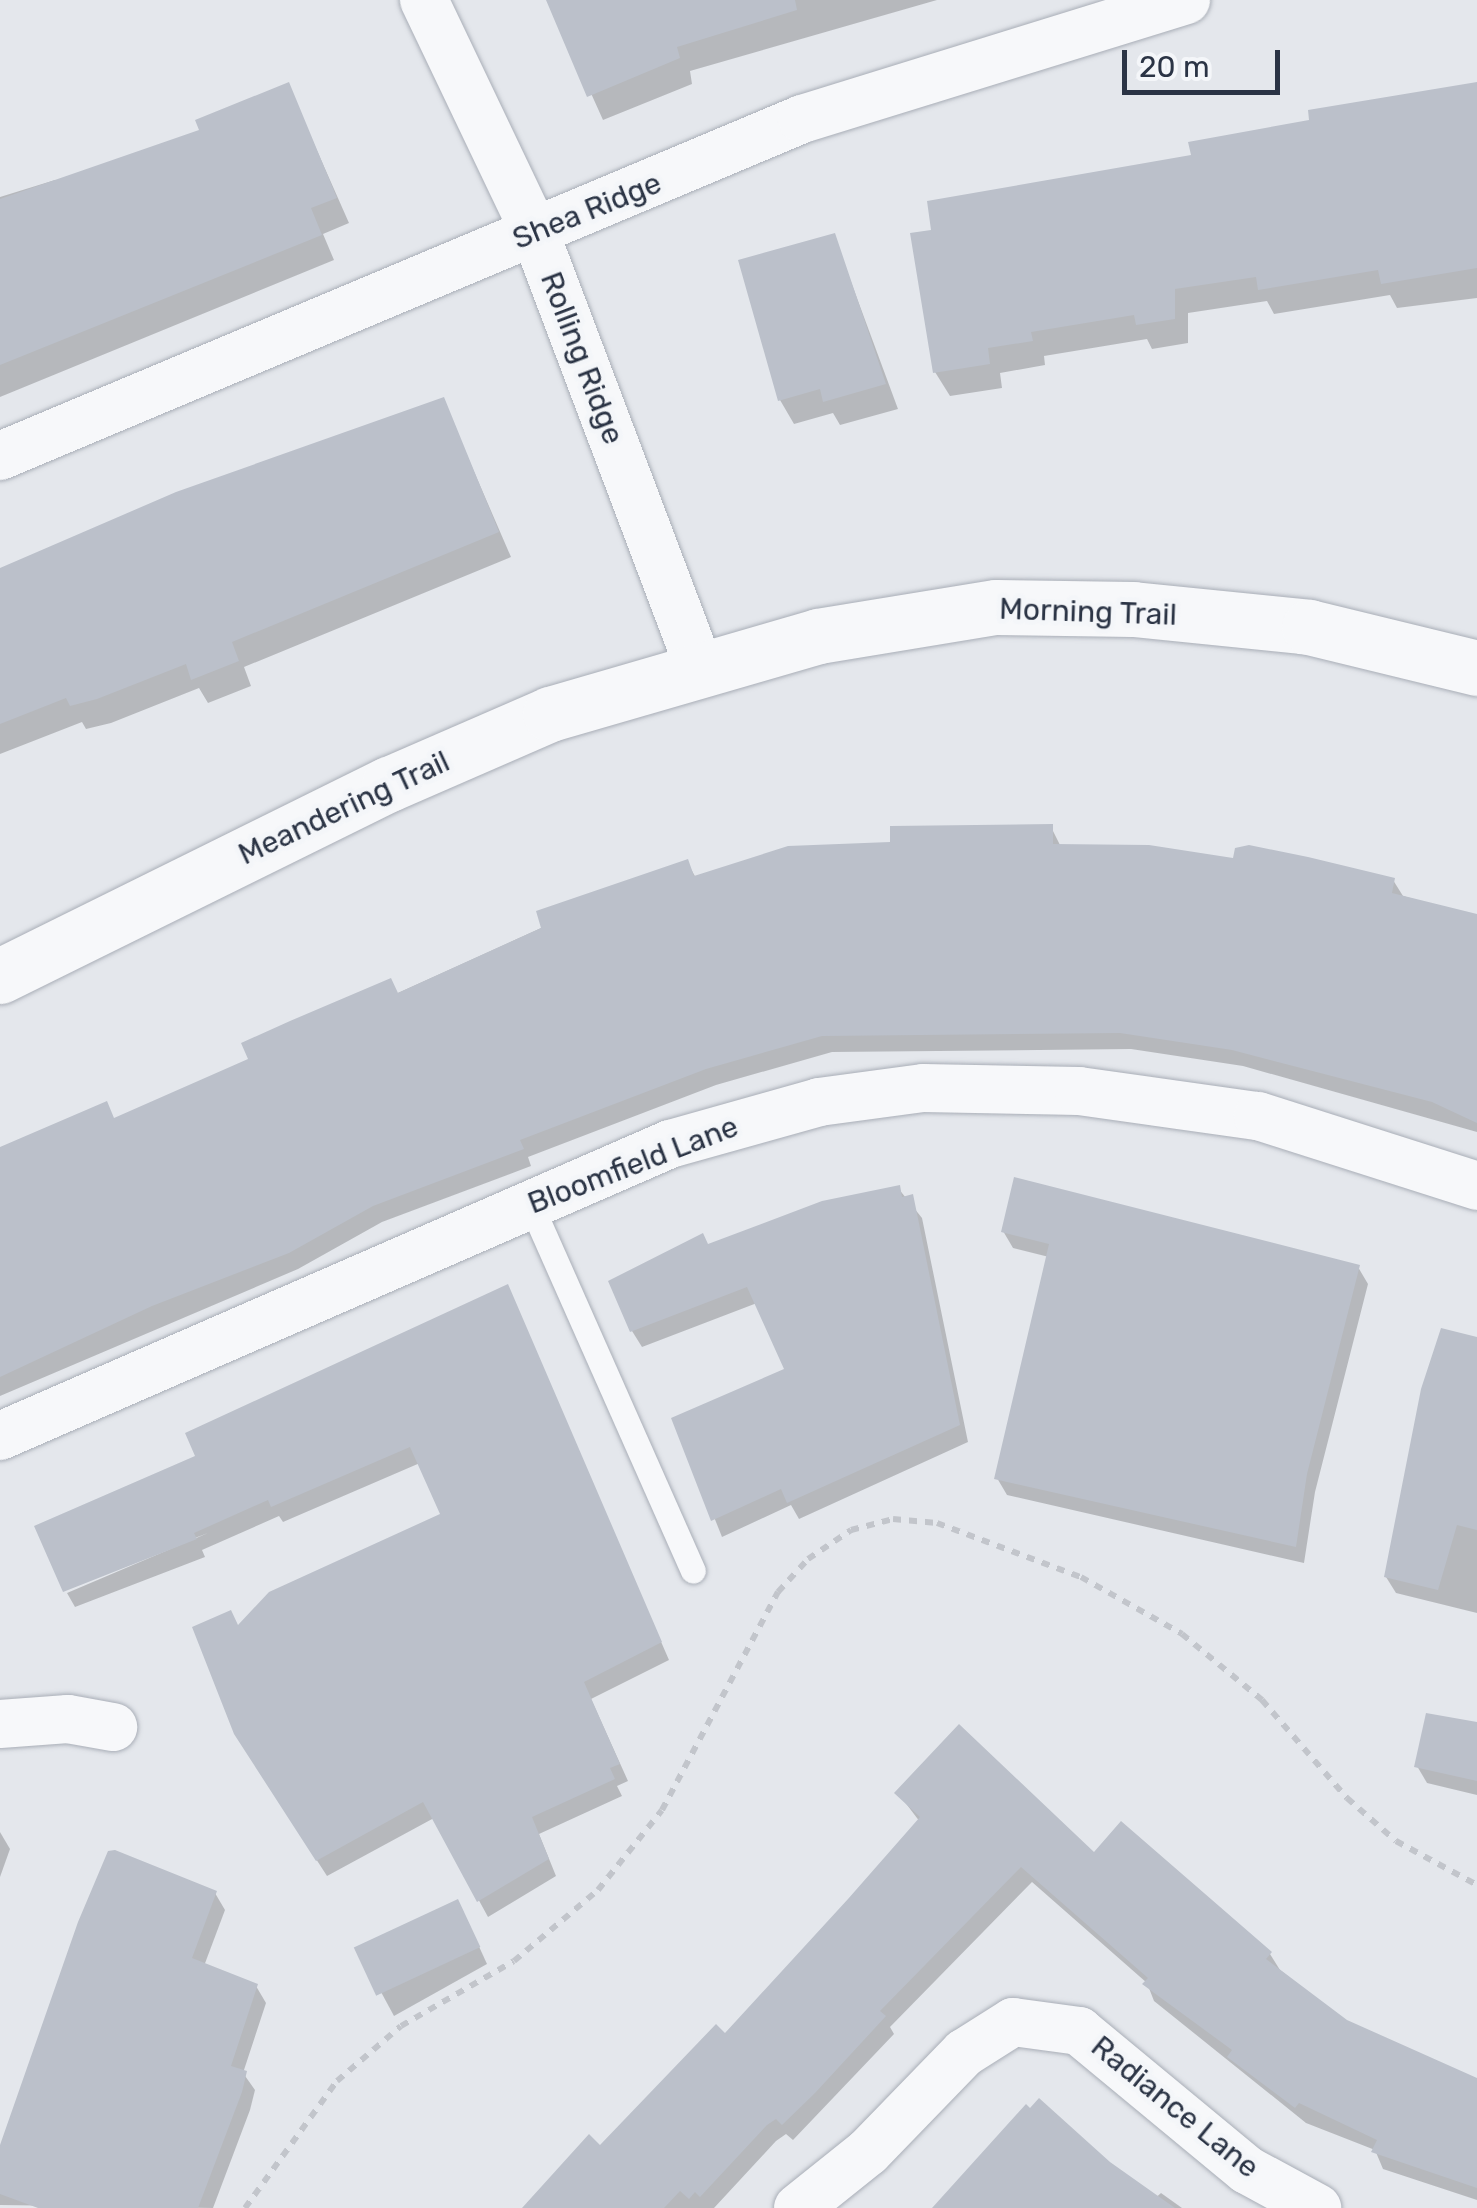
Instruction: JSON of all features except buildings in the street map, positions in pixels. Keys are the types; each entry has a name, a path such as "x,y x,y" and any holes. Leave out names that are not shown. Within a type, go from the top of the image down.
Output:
{"street":[{"name":"Rolling Ridge","path":"424,0 534,232 699,668"},
{"name":"Shea Ridge","path":"0,456 802,119 1186,0"},
{"name":"Morning Trail","path":"699,668 818,636 996,607 1133,608 1309,627 1477,668"},
{"name":"Meandering Trail","path":"0,976 460,753 550,714 699,668"},
{"name":"Bloomfield Lane","path":"0,1436 670,1144 819,1102 923,1088 1079,1091 1258,1116 1477,1186"},
{"path":"0,1724 68,1720 113,1728"},
{"name":"Radiance Lane","path":"798,2208 868,2152 964,2054 1012,2022 1079,2031 1246,2170 1317,2208"}],"lane":[{"path":"530,1203 693,1570"}],"path":[{"path":"245,2208 338,2081 402,2026 558,1928 598,1890 662,1810 778,1592 808,1559 852,1530 894,1519 938,1523 1081,1577 1182,1634 1262,1700 1347,1798 1396,1841 1477,1886"}]}
